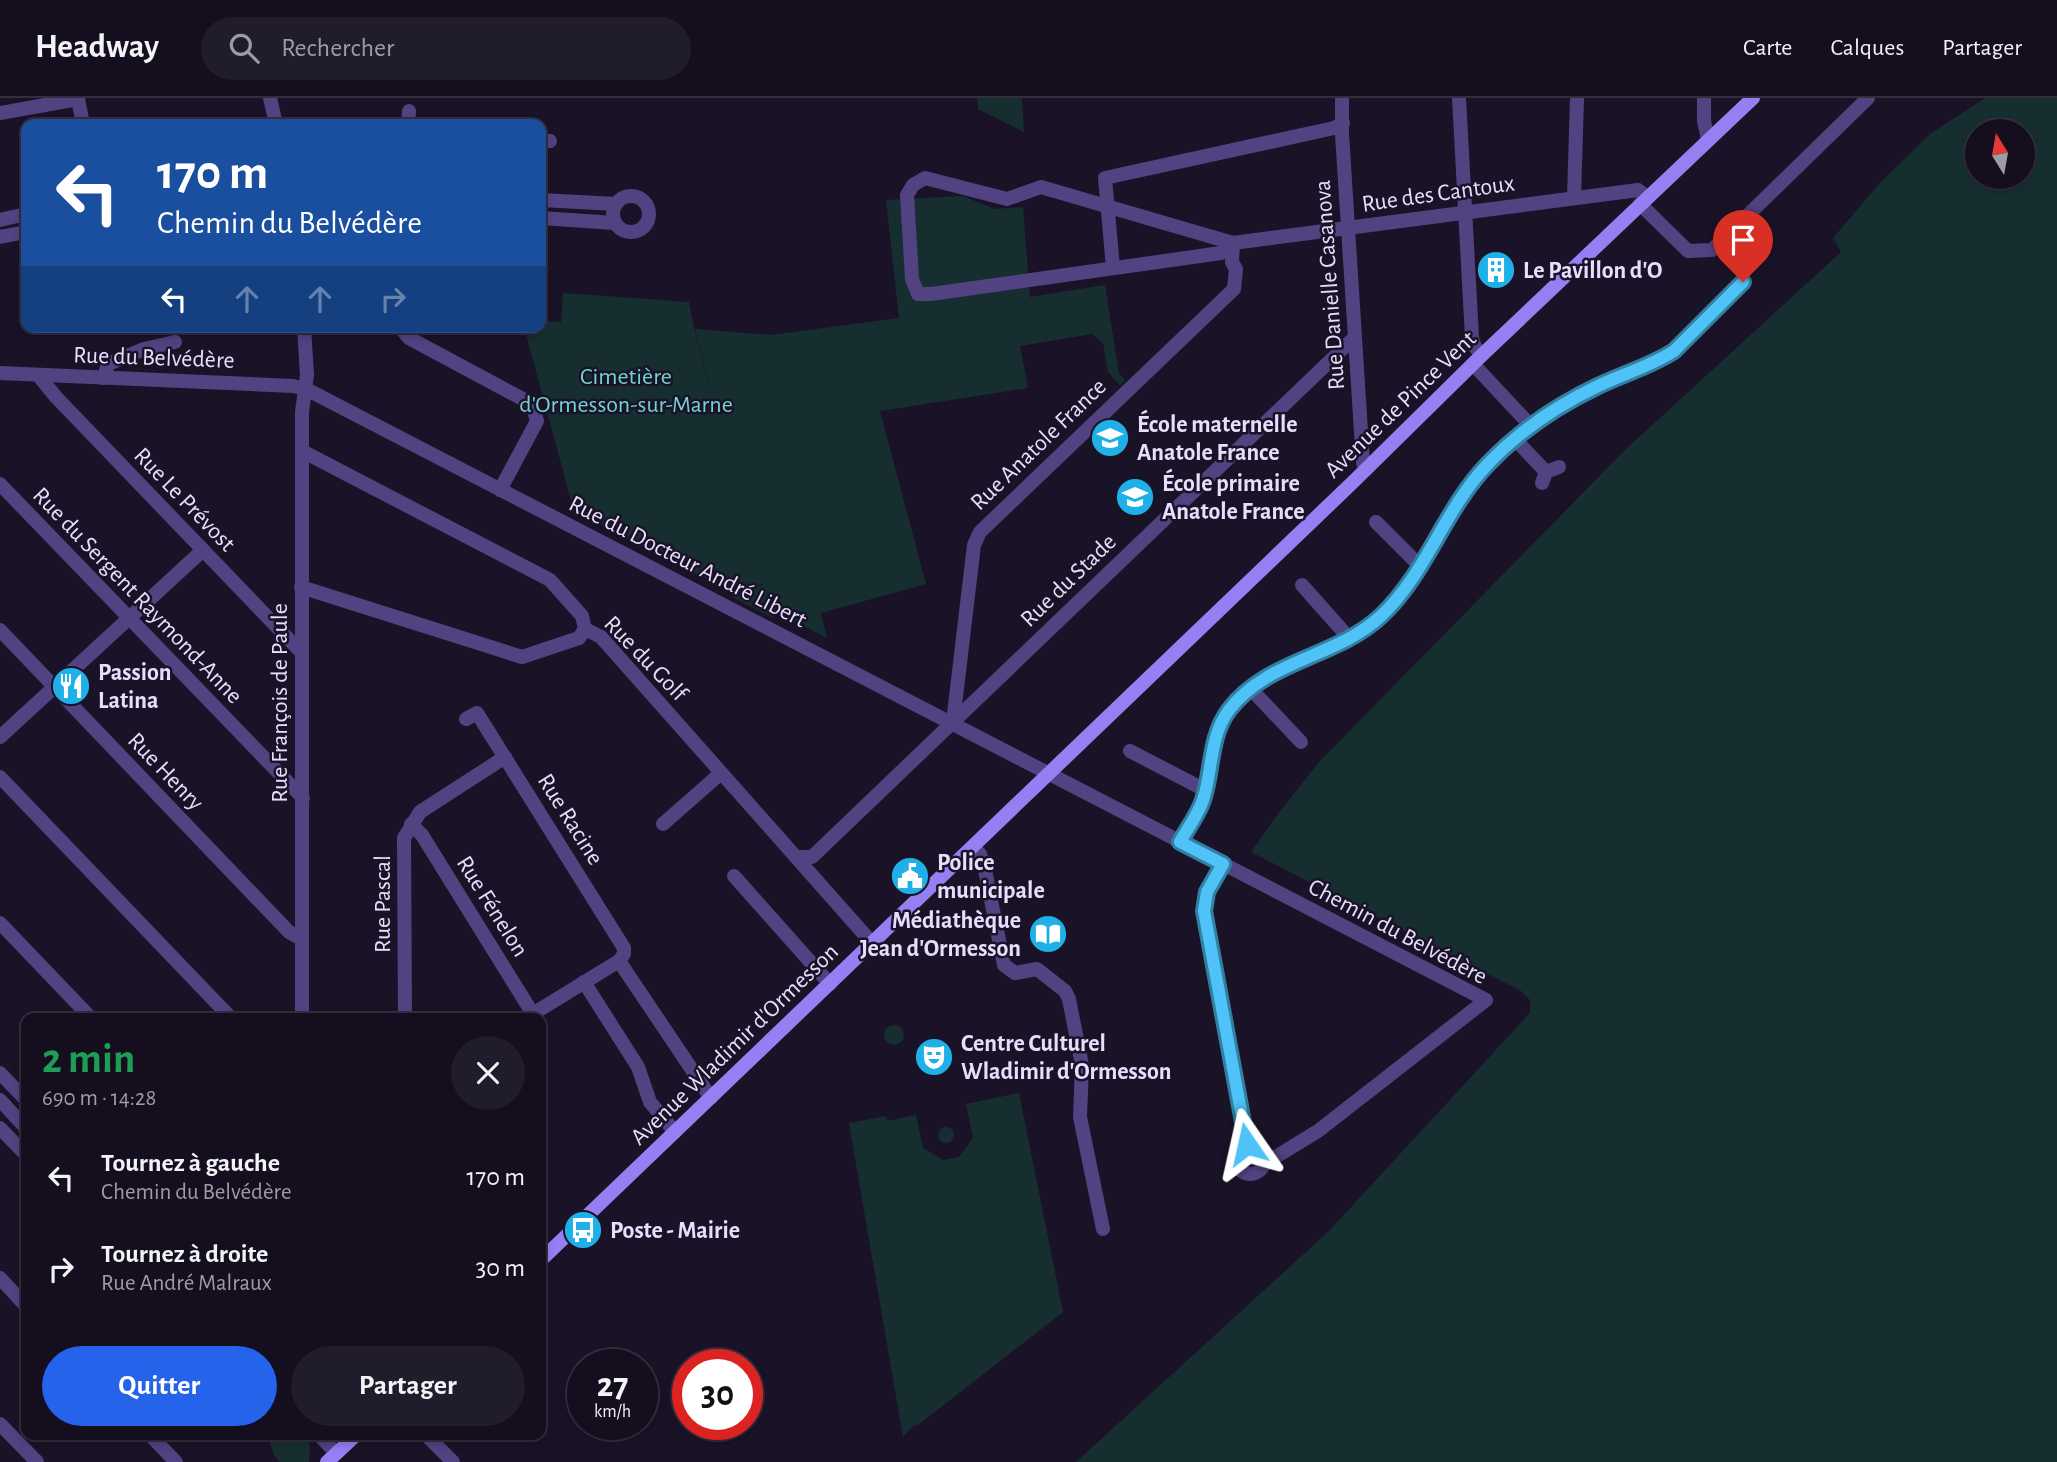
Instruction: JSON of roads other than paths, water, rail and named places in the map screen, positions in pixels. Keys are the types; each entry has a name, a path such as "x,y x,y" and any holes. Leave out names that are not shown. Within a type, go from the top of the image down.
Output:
{"main road":[{"name":"Avenue de Pince Vent","path":"1050,773 1478,359 1753,98"},
{"name":"Avenue Wladimir d'Ormesson","path":"546,1255 1050,773"},
{"path":"332,1457 351,1440"}],"street":[{"path":"270,98 275,119"},
{"name":"Rue Danielle Casanova","path":"1342,98 1363,463 1367,468"},
{"path":"1459,98 1472,338 1478,359 1530,425"},
{"path":"1574,198 1577,98"},
{"path":"1704,98 1704,130 1708,139"},
{"path":"1644,201 1688,251 1712,250 1868,98"},
{"path":"0,113 81,99 83,119"},
{"path":"1113,268 1105,178 1334,128 1343,123"},
{"path":"925,178 1007,199 1041,187 1233,243 1221,253 918,294 912,279 907,195 913,185 925,178"},
{"name":"Rue des Cantoux","path":"1233,243 1638,190 1644,201"},
{"path":"628,196 640,199 649,210 649,219 645,226 635,232 621,230 615,223 613,210 616,204 628,196"},
{"path":"546,200 616,204"},
{"path":"0,219 21,215"},
{"path":"546,219 615,223"},
{"path":"0,237 21,233"},
{"name":"Rue Anatole France","path":"953,722 974,545 980,532 1234,289 1236,269 1232,262 1233,243"},
{"path":"1180,842 1202,802 1214,738 1229,710 1250,688 1265,677 1349,638 1380,618 1421,567 1465,493 1485,467 1514,438 1530,425 1596,386 1668,355 1699,329 1743,282"},
{"name":"Rue François de Paule","path":"302,1013 301,587 302,412 306,388 304,333"},
{"path":"405,333 409,338 532,404 537,421 500,490"},
{"name":"Rue du Stade","path":"812,856 1355,337"},
{"path":"104,378 108,364 144,349 176,342"},
{"name":"Rue du Belvédère","path":"0,373 306,388"},
{"name":"Rue Le Prévost","path":"38,375 302,653"},
{"name":"Rue du Docteur André Libert","path":"306,388 1050,773"},
{"path":"1514,438 1549,474"},
{"name":"Rue du Golf","path":"302,451 550,580 582,616 585,628 601,637 872,943"},
{"name":"Rue du Sergent Raymond-Anne","path":"0,484 303,798"},
{"path":"1376,522 1421,567"},
{"path":"0,737 203,550"},
{"path":"1302,585 1349,638"},
{"path":"301,587 522,657 579,638 585,628"},
{"name":"Rue Henry","path":"0,630 289,932 302,939"},
{"path":"1250,688 1301,742"},
{"name":"Rue Racine","path":"466,719 477,713 623,943 624,954 619,961 711,1098"},
{"path":"1130,751 1205,790"},
{"name":"Rue Pascal","path":"405,1013 404,838 420,812 505,757"},
{"path":"663,824 721,773"},
{"name":"Chemin du Belvédère","path":"1050,773 1486,1000 1318,1132 1264,1164"},
{"path":"0,777 226,1013"},
{"name":"Rue Fénelon","path":"411,824 422,835 528,1013"},
{"path":"972,847 984,865 1004,965 1016,973 1037,969 1065,991 1069,999 1083,1073 1080,1117 1102,1229"},
{"path":"796,857 812,856 811,874"},
{"path":"1223,864 1207,892 1204,911 1247,1144"},
{"path":"734,876 830,984"},
{"path":"0,923 86,1013"},
{"path":"535,1013 619,961"},
{"path":"584,982 638,1067 650,1102 675,1132"},
{"path":"0,1073 21,1095"},
{"path":"0,1100 21,1120"},
{"path":"21,1124 4,1131 21,1150"},
{"path":"1247,1144 1261,1149 1265,1158 1257,1173 1250,1175 1242,1173 1236,1166 1235,1156 1237,1150 1247,1144"},
{"path":"0,1278 21,1301"},
{"path":"0,1424 37,1462"},
{"path":"155,1440 176,1462"},
{"path":"322,1440 332,1457"},
{"path":"431,1440 453,1462"}],"place":[{"name":"Le Pavillon d'O","path":"1496,270"},
{"name":"École maternelle Anatole France","path":"1110,438"},
{"name":"École primaire Anatole France","path":"1135,497"},
{"name":"Passion Latina","path":"71,686"},
{"name":"Police municipale","path":"910,876"},
{"name":"Médiathèque Jean d'Ormesson","path":"1048,934"},
{"name":"Centre Culturel Wladimir d'Ormesson","path":"934,1057"},
{"name":"Poste - Mairie","path":"583,1230"}],"park label":[{"name":"Cimetière d'Ormesson-sur-Marne","path":"626,390"}]}
